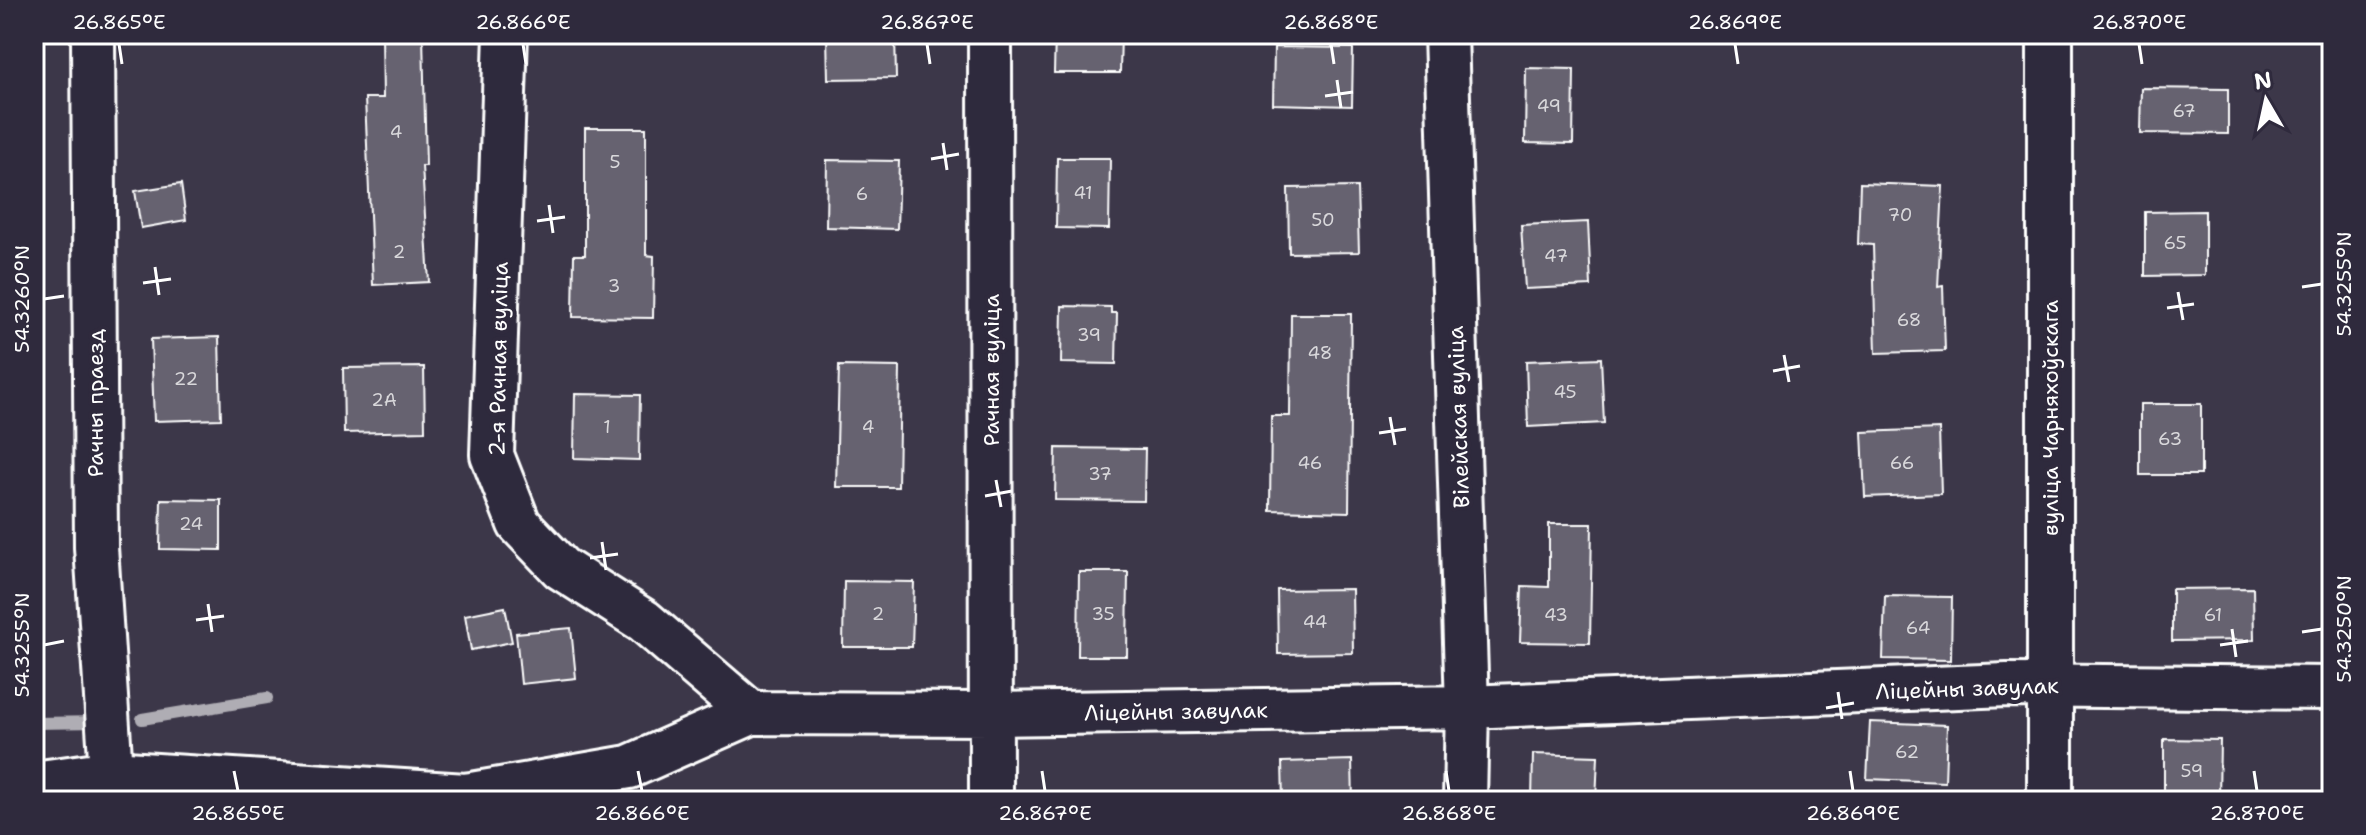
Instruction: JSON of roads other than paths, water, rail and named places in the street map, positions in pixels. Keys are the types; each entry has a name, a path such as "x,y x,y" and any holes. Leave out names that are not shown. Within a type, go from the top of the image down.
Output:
{"main road":[{"name":"вуліца Чарняхоўскага","path":"2050,34 2050,801"}],"street":[{"name":"Рачны праезд","path":"93,34 96,547 111,772"},
{"name":"2-я Рачная вуліца","path":"506,34 492,455 519,524 561,568 644,621 751,713"},
{"name":"Рачная вуліца","path":"990,34 991,801"},
{"name":"Вілейская вуліца","path":"1446,34 1467,707 1465,801"},
{"name":"Ліцейны завулак","path":"34,783 111,772 466,798 629,767 751,713 991,714 1467,707 2050,685 2332,688"}],"waterway":[{"path":"142,719 267,698"},
{"path":"34,723 102,722"}]}
